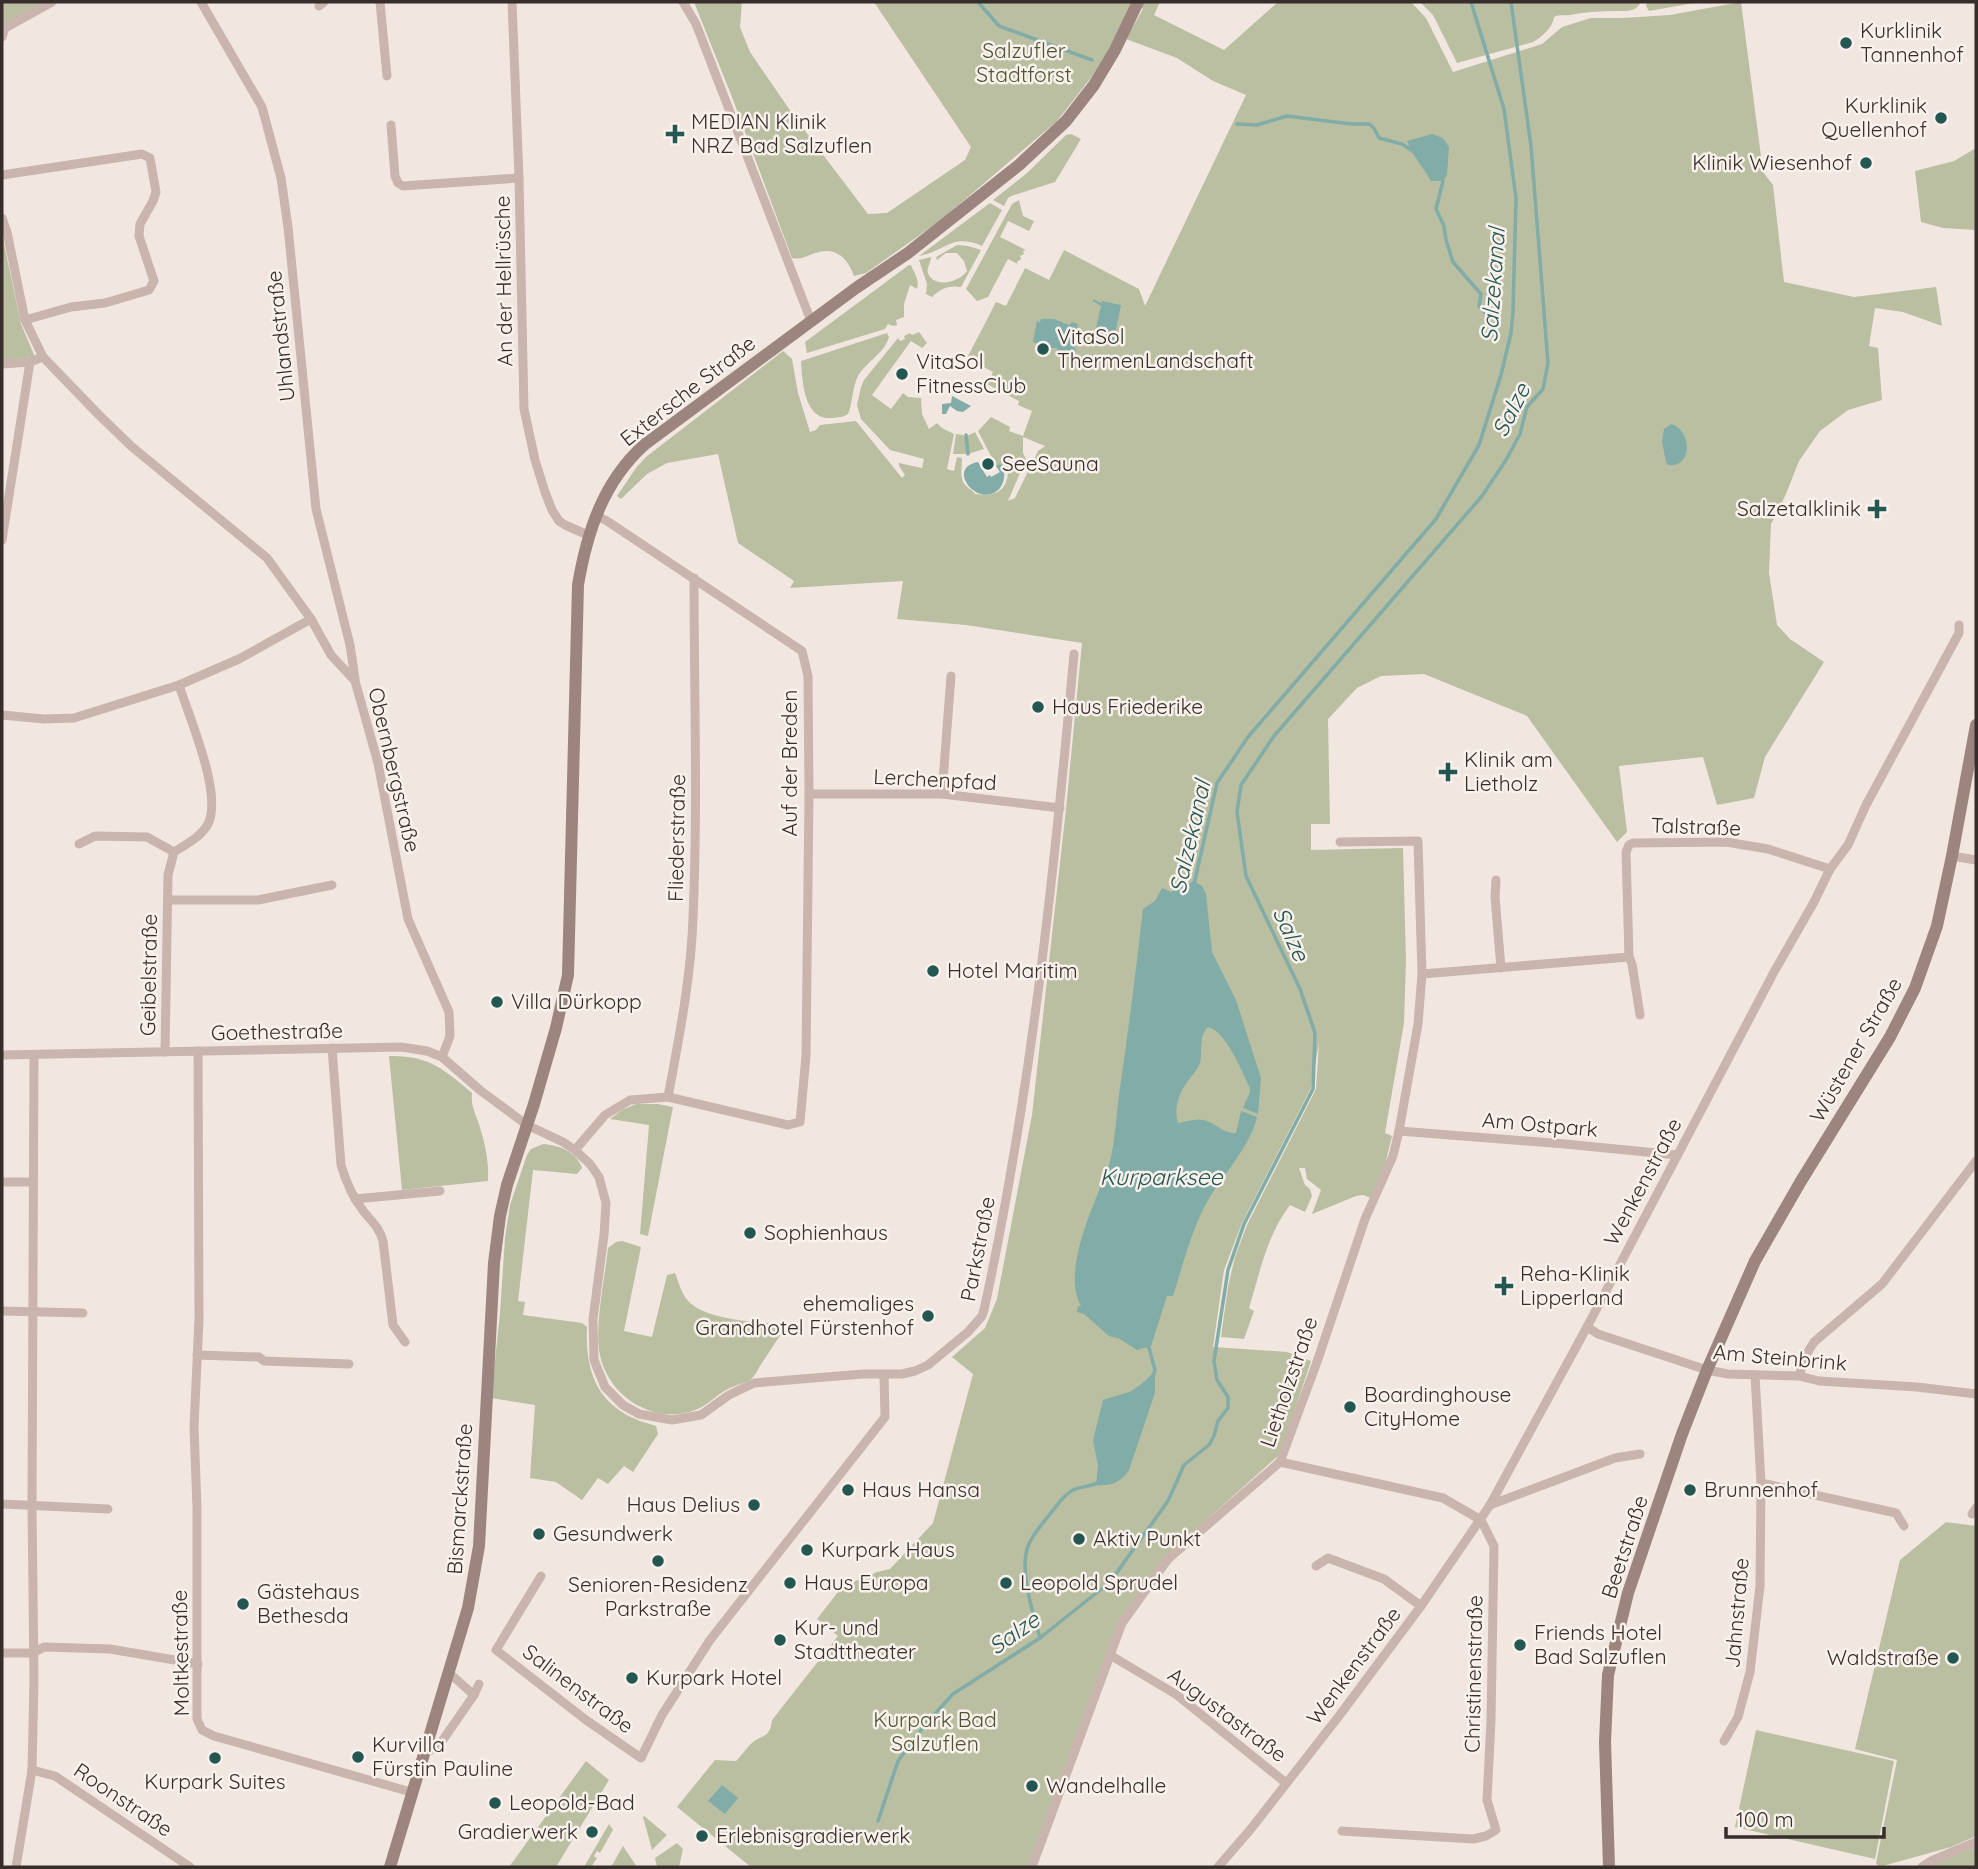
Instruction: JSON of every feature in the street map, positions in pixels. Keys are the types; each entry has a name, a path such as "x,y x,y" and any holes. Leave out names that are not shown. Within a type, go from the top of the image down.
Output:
{"main road":[{"name":"Extersche Straße","path":"527,1125 556,1028 568,975 579,585 588,535 608,489 633,455 811,321 918,245 1019,165 1066,121 1094,85 1115,50 1138,2"},
{"name":"Wüstener Straße","path":"1707,1370 1755,1261 1890,1037 1915,988 1937,926 1976,725"},
{"name":"Bismarckstraße","path":"390,1867 468,1608 479,1546 494,1263 507,1185 527,1125"},
{"name":"Beetstraße","path":"1609,1867 1605,1742 1611,1657 1628,1593 1682,1434 1707,1370"}],"street":[{"path":"2,37 5,28 52,2"},
{"name":"Uhlandstraße","path":"201,2 262,107 281,178 316,509 350,645 355,681"},
{"path":"380,2 387,76"},
{"name":"An der Hellrüsche","path":"512,2 524,409 538,471 552,510 565,525 588,535"},
{"path":"684,2 696,24 811,321"},
{"path":"391,125 395,176 403,186 519,178"},
{"path":"2,175 142,154 150,158 156,192 140,224 139,236 154,281 149,290 106,303 71,307 25,320"},
{"name":"Obernbergstraße","path":"2,218 25,320 43,357 131,446 267,558 311,619 331,655 355,681 378,763 408,919 449,1012 450,1036 442,1057"},
{"path":"2,365 30,362 43,357"},
{"path":"2,540 30,362"},
{"name":"Auf der Breden","path":"595,515 802,651 808,676 806,1056 800,1122 788,1125 668,1097"},
{"name":"Fliederstraße","path":"668,1097 685,1007 694,920 694,578"},
{"path":"2,715 44,719 74,718 179,685 239,659 311,619"},
{"name":"Wenkenstraße","path":"1218,1867 1339,1716 1421,1606 1490,1505 1774,972 1830,869 1848,845 1866,805 1959,633 1959,625"},
{"name":"Parkstraße","path":"575,1150 599,1177 606,1203 593,1319 594,1360 605,1387 623,1405 639,1414 672,1420 701,1415 729,1395 754,1383 915,1371 928,1365 968,1332 984,1310 1024,1097 1060,808 1074,654"},
{"path":"942,794 951,676"},
{"path":"79,844 95,836 147,837 174,852 194,839 207,825 213,806 206,767 179,685"},
{"name":"Lerchenpfad","path":"808,794 942,794 1060,808"},
{"name":"Lietholzstraße","path":"1032,1867 1122,1623 1168,1559 1280,1462 1365,1219 1392,1156 1418,1024 1422,974 1418,841 1340,842"},
{"name":"Talstraße","path":"1640,1016 1629,957 1626,852 1629,845 1726,842 1768,849 1830,869"},
{"name":"Geibelstraße","path":"165,1052 168,875 174,852"},
{"path":"1952,856 1976,860"},
{"path":"1496,880 1501,968"},
{"name":"Geibelstraße","path":"168,900 258,900 332,885"},
{"path":"1422,974 1629,957"},
{"name":"Goethestraße","path":"2,1055 401,1047 427,1051 442,1057 481,1091 527,1125 575,1150"},
{"path":"331,1048 341,1165 345,1181 364,1213 380,1229 393,1325 405,1342"},
{"name":"Moltkestraße","path":"198,1051 199,1319 194,1427 197,1719 202,1730 214,1736 411,1792"},
{"path":"16,1867 32,1770 34,1056"},
{"path":"575,1150 599,1120 617,1106 630,1100 668,1097"},
{"name":"Am Ostpark","path":"1399,1131 1677,1155"},
{"path":"1799,1376 1814,1342 1882,1284 1976,1161"},
{"path":"2,1182 33,1182"},
{"path":"355,1199 440,1191"},
{"path":"2,1311 83,1313"},
{"name":"Am Steinbrink","path":"1587,1327 1598,1334 1707,1370 1728,1374 1799,1376 1819,1381 1917,1387 1976,1394"},
{"path":"197,1355 349,1364"},
{"name":"Salinenstraße","path":"541,1576 496,1650 586,1720 641,1758 662,1715 710,1640 885,1417 884,1375"},
{"name":"Jahnstraße","path":"1724,1741 1738,1717 1750,1672 1759,1586 1761,1483 1755,1375"},
{"path":"1490,1505 1615,1458 1640,1454"},
{"path":"1280,1462 1443,1498 1481,1520"},
{"path":"1761,1483 1896,1513 1904,1526"},
{"path":"2,1504 108,1509"},
{"name":"Christinenstraße","path":"1342,1831 1473,1839 1496,1830 1487,1800 1494,1546 1481,1520"},
{"path":"1316,1566 1328,1559 1384,1578 1421,1606"},
{"path":"2,1653 33,1653 44,1647 110,1649 198,1664"},
{"name":"Augustastraße","path":"1110,1655 1177,1695 1286,1783"},
{"path":"448,1672 474,1695"},
{"path":"424,1753 438,1747 479,1684"},
{"name":"Roonstraße","path":"32,1770 55,1776 190,1867"},
{"path":"1922,1867 1976,1842"}],"green space":[{"path":"2,2 44,2 2,27"},
{"path":"694,2 742,2 740,27 750,52 796,119 868,214 887,213 965,160 971,147 874,2 1160,2 1154,15 1224,50 1278,2 1411,2 1426,18 1453,72 1542,44 1562,27 1591,18 1670,15 1741,2 1763,172 1773,185 1784,282 1854,297 1936,287 1942,326 1903,312 1875,308 1869,346 1878,348 1882,400 1848,410 1820,431 1799,461 1771,524 1769,573 1777,625 1790,639 1824,662 1765,757 1754,798 1717,805 1703,757 1619,766 1627,832 1617,842 1527,716 1424,674 1381,676 1357,688 1328,719 1330,824 1311,824 1311,850 1403,848 1406,960 1404,1023 1385,1133 1392,1136 1384,1169 1371,1198 1356,1196 1312,1214 1321,1190 1307,1179 1305,1168 1299,1168 1312,1196 1305,1212 1290,1205 1275,1229 1249,1308 1254,1311 1244,1339 1221,1337 1235,1257 1247,1225 1316,1089 1319,1043 1311,1088 1242,1223 1224,1270 1213,1347 1287,1352 1311,1361 1280,1454 1165,1557 1118,1622 1028,1867 751,1867 677,1807 715,1760 736,1761 753,1742 768,1732 772,1720 838,1636 817,1619 838,1592 848,1584 890,1569 933,1523 973,1374 952,1357 985,1328 997,1299 1032,1115 1082,643 966,625 897,619 903,581 790,588 794,581 738,543 718,454 667,463 647,474 621,499 617,496 646,457 783,351 792,359 798,393 810,432 820,425 856,421 902,478 905,475 899,463 922,468 924,459 890,450 861,419 857,405 864,380 898,338 900,341 910,333 912,335 919,332 927,343 922,348 911,341 872,395 891,409 903,393 908,397 921,398 922,414 929,429 937,423 954,434 947,469 954,471 957,457 962,458 962,476 966,486 975,494 988,495 999,491 1006,483 1008,470 1002,465 996,466 978,431 991,417 1010,427 1009,431 1023,436 1032,411 987,384 993,372 967,358 996,302 1006,306 1025,268 1049,280 1064,250 1139,289 1145,306 1246,95 1213,81 1177,58 1126,39 1143,9 1133,3 1115,40 1093,75 1057,121 941,220 866,273 854,276 848,263 834,252 822,251 792,258","holes":["1023,437 1045,446 1038,451 1015,498 1008,501 1026,459 1023,453"]},
{"path":"1420,2 1641,2 1636,8 1627,11 1556,16 1546,31 1533,42 1457,63 1433,15"},
{"path":"1647,2 1700,2 1649,11"},
{"path":"1071,134 1081,139 1055,182 1011,196 1004,206 993,200 1027,173 1066,135"},
{"path":"1976,148 1976,230 1943,228 1921,222 1915,171 1954,161"},
{"path":"1019,200 1023,216 1034,221 1029,231 1008,221 1000,237 1026,250 1020,256 1018,264 1008,259 988,297 977,301 966,289 1012,204"},
{"path":"990,203 1002,210 982,246 972,242 956,242 919,256"},
{"path":"2,234 21,324 35,357 2,360"},
{"path":"957,245 981,250 961,287 945,288 932,297 926,294 927,284 919,260 931,257 928,271 931,278 941,282 953,281 967,271 964,261 957,253 946,253 937,260 936,257"},
{"path":"909,265 918,286 917,289 910,285 904,304 904,317 896,320 897,325 888,324 885,329 807,353 805,342"},
{"path":"887,333 887,343 858,376 848,414 832,418 815,413 806,398 801,361"},
{"path":"975,432 984,449 968,454 953,454 956,434 965,437"},
{"path":"389,1056 414,1058 435,1065 472,1093 473,1108 486,1150 488,1181 402,1190"},
{"path":"636,1104 673,1107 648,1236 640,1234 649,1125 610,1119"},
{"path":"543,1144 567,1150 580,1162 582,1168 577,1174 533,1170 518,1301 525,1302 523,1315 582,1323 587,1327 591,1371 603,1395 625,1414 656,1426 658,1434 633,1472 624,1466 608,1484 598,1478 582,1500 556,1482 530,1478 535,1405 491,1398 510,1205 527,1155 531,1149"},
{"path":"622,1241 641,1247 624,1331 652,1337 667,1275 675,1273 685,1297 699,1309 736,1320 787,1325 752,1378 726,1390 699,1408 679,1414 649,1410 623,1395 605,1370 598,1344 608,1248"},
{"path":"1946,1522 1976,1526 1976,1836 1951,1847 1879,1867 1876,1863 1897,1760 1855,1749 1900,1560"},
{"path":"1756,1730 1894,1761 1875,1859 1735,1827"},
{"path":"586,1761 609,1780 556,1867 509,1867"},
{"path":"643,1817 667,1835 652,1850"},
{"path":"609,1824 613,1830 600,1853 597,1851 594,1856 597,1858 591,1867 584,1867"},
{"path":"677,1843 683,1849 679,1867 657,1867 655,1858"},
{"path":"623,1846 637,1867 611,1867"},
{"path":"1976,1847 1976,1867 1929,1867 1933,1864"}],"water":[{"path":"1432,134 1443,138 1449,147 1447,175 1443,181 1431,181 1407,141"},
{"path":"1093,299 1101,303 1121,305 1113,344 1092,339 1101,306"},
{"path":"1041,319 1054,319 1069,325 1072,322 1078,324 1073,342 1076,351 1072,357 1063,358 1058,354 1057,348 1033,342 1037,321 1040,322"},
{"path":"952,396 971,406 963,412 950,406 946,414 942,414 942,404 951,403"},
{"path":"1671,424 1683,433 1687,448 1682,461 1668,465 1662,442 1664,429"},
{"path":"978,462 987,477 1000,472 996,466 1003,466 1003,483 992,494 975,491 965,479 964,472 968,466"},
{"name":"Kurparksee","path":"1194,881 1202,886 1206,894 1212,952 1236,1000 1261,1078 1258,1114 1243,1108 1250,1088 1227,1044 1215,1030 1208,1027 1202,1039 1200,1063 1178,1098 1178,1123 1203,1120 1227,1132 1236,1133 1241,1111 1257,1117 1242,1151 1201,1213 1173,1296 1167,1296 1151,1346 1137,1350 1120,1339 1109,1336 1084,1314 1077,1312 1078,1306 1081,1306 1076,1291 1077,1256 1112,1151 1143,909 1155,901 1162,888 1171,892"},
{"path":"1155,1370 1155,1393 1129,1470 1115,1483 1096,1485 1098,1466 1093,1440 1103,1400 1133,1390"},
{"path":"722,1785 738,1798 725,1814 708,1801"}],"waterway":[{"path":"978,2 999,26 1092,60"},
{"name":"Salzekanal","path":"1194,884 1217,783 1248,737 1436,519 1479,445 1501,375 1513,311 1516,198 1504,109 1471,2"},
{"name":"Salze","path":"878,1821 898,1761 924,1726 953,1694 1040,1638 1110,1582 1168,1501 1184,1465 1209,1445 1218,1421 1228,1408 1228,1397 1217,1380 1214,1361 1228,1270 1244,1224 1313,1089 1315,1033 1300,989 1246,876 1237,812 1241,785 1274,736 1482,496 1520,434 1527,407 1543,389 1548,363 1531,146 1511,2"},
{"path":"1237,124 1257,125 1287,116 1369,124 1379,138 1402,144 1414,152"},
{"path":"1441,179 1443,181 1436,209 1444,226 1453,262 1481,294 1479,306 1489,317"},
{"path":"966,435 968,454"},
{"name":"Salzekanal","path":"1148,1344 1154,1374"},
{"name":"Salzekanal","path":"1040,1638 1026,1580 1028,1546 1038,1529 1069,1492 1099,1482"}],"place":[{"name":"Kurklinik Tannenhof","path":"1846,43"},
{"name":"Kurklinik Quellenhof","path":"1941,118"},
{"name":"MEDIAN Klinik NRZ Bad Salzuflen","path":"675,134"},
{"name":"Klinik Wiesenhof","path":"1866,163"},
{"name":"VitaSol ThermenLandschaft","path":"1043,349"},
{"name":"VitaSol FitnessClub","path":"902,374"},
{"name":"SeeSauna","path":"988,464"},
{"name":"Salzetalklinik","path":"1877,509"},
{"name":"Haus Friederike","path":"1038,707"},
{"name":"Klinik am Lietholz","path":"1448,772"},
{"name":"Hotel Maritim","path":"933,971"},
{"name":"Villa Dürkopp","path":"497,1002"},
{"name":"Sophienhaus","path":"750,1233"},
{"name":"Reha-Klinik Lipperland","path":"1504,1286"},
{"name":"ehemaliges Grandhotel Fürstenhof","path":"928,1316"},
{"name":"Boardinghouse CityHome","path":"1350,1407"},
{"name":"Haus Hansa","path":"848,1490"},
{"name":"Brunnenhof","path":"1690,1490"},
{"name":"Haus Delius","path":"754,1505"},
{"name":"Gesundwerk","path":"539,1534"},
{"name":"Aktiv Punkt","path":"1079,1539"},
{"name":"Kurpark Haus","path":"807,1550"},
{"name":"Senioren-Residenz Parkstraße","path":"658,1561"},
{"name":"Haus Europa","path":"790,1583"},
{"name":"Leopold Sprudel","path":"1006,1583"},
{"name":"Gästehaus Bethesda","path":"243,1604"},
{"name":"Kur- und Stadttheater","path":"780,1640"},
{"name":"Friends Hotel Bad Salzuflen","path":"1520,1645"},
{"name":"Waldstraße","path":"1953,1658"},
{"name":"Kurpark Hotel","path":"632,1678"},
{"name":"Kurvilla Fürstin Pauline","path":"358,1757"},
{"name":"Kurpark Suites","path":"215,1758"},
{"name":"Wandelhalle","path":"1032,1786"},
{"name":"Leopold-Bad","path":"495,1803"},
{"name":"Gradierwerk","path":"592,1832"},
{"name":"Erlebnisgradierwerk","path":"702,1836"}],"park label":[{"name":"Salzufler Stadtforst","path":"1024,63"},
{"name":"Kurpark Bad Salzuflen","path":"935,1732"}]}
